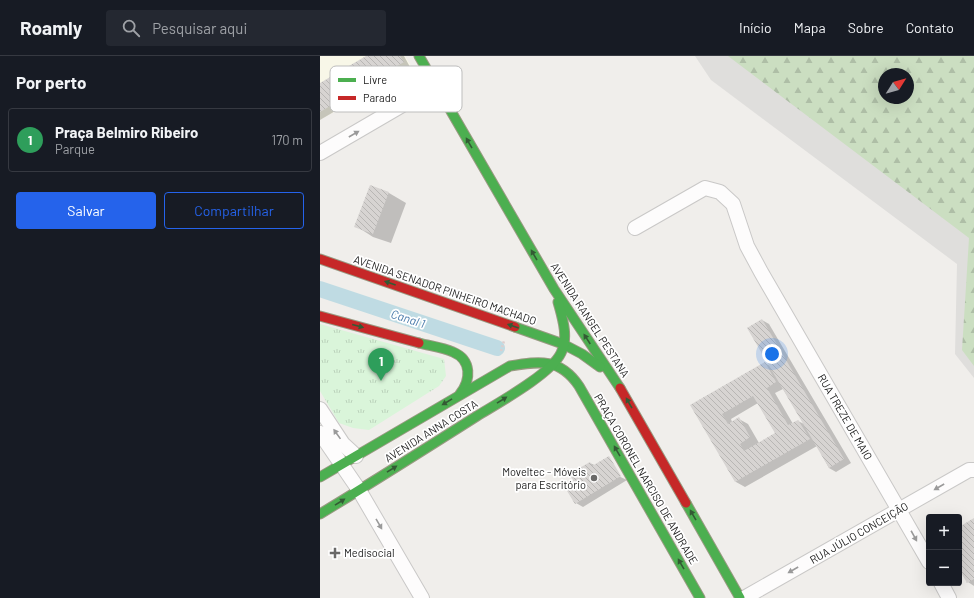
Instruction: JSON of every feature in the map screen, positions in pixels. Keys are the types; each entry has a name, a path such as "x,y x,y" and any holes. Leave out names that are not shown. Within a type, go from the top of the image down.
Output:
{"main road":[{"name":"AVENIDA RANGEL PESTANA","path":"419,56 424,66"},
{"name":"AVENIDA RANGEL PESTANA","path":"450,112 554,288 629,403 740,598"},
{"name":"AVENIDA SENADOR PINHEIRO MACHADO","path":"320,258 535,337 563,344 595,363 616,384"},
{"path":"552,365 560,354 564,335 563,321 554,288"},
{"path":"320,316 453,352 466,363 469,374 467,385 460,394"},
{"path":"518,390 526,380 533,359"},
{"name":"AVENIDA ANNA COSTA","path":"320,477 510,366 533,359 561,368 569,373"},
{"name":"AVENIDA ANNA COSTA","path":"320,514 518,390 552,365"},
{"name":"PRAÇA CORONEL NARCISO DE ANDRADE","path":"569,373 579,386 700,598"}],"street":[{"path":"320,153 390,112"},
{"name":"RUA TREZE DE MAIO","path":"635,228 705,188 720,192 733,204 747,246 761,272 926,557"},
{"path":"320,409 343,444 356,456"},
{"path":"320,433 359,490 422,598"},
{"name":"RUA JÚLIO CONCEIÇÃO","path":"744,598 969,470 974,470"},
{"path":"943,586 949,598"}],"path":[{"path":"498,373 499,358 505,336"}],"shaded area":[{"path":"320,56 405,56 411,66 330,66 330,112 334,112 320,120"},
{"path":"695,56 974,56 974,378 955,354 957,264 711,80"}],"green space":[{"path":"728,56 974,56 974,366 962,350 969,238"},
{"path":"320,324 444,359 446,376 439,386 369,430 353,428 339,423 320,391"}],"building":[{"path":"366,56 400,56 404,62 397,66 349,66"},
{"path":"330,77 330,106 320,112 320,83"},
{"path":"370,185 389,192 373,234 354,227"},
{"path":"762,319 844,459 829,468 747,328"},
{"path":"765,362 776,382 767,388 788,425 798,420 810,439 735,482 690,405","holes":["753,396 775,433 744,451 740,444 750,437 739,417 728,424 722,414"]},
{"name":"Moveltec - Móveis para Escritório","path":"609,456 621,476 575,504 564,486 573,480 569,474 590,462 592,466"},
{"path":"974,518 974,579 967,583 962,574 962,525"}],"waterway":[{"name":"Canal 1","path":"320,289 497,348"}],"traffic: fast":[{"path":"419,56 425,66"},
{"path":"451,112 554,289 620,388"},
{"path":"320,514 510,396 547,370 561,353 563,347 565,334 558,302"},
{"path":"515,327 563,344 582,354 600,367"},
{"path":"419,343 449,350 464,360 468,371 468,377 464,389 460,394"},
{"path":"320,477 510,366 531,363 557,366 572,377 579,386 700,598"},
{"path":"686,503 740,598"}],"traffic: jam":[{"path":"320,259 515,327"},
{"path":"320,316 419,343"},
{"path":"620,388 686,503"}],"place":[{"name":"Praça Belmiro Ribeiro","path":"381,381"},
{"name":"Moveltec - Móveis para Escritório","path":"594,478"},
{"name":"Medisocial","path":"335,553"}]}
